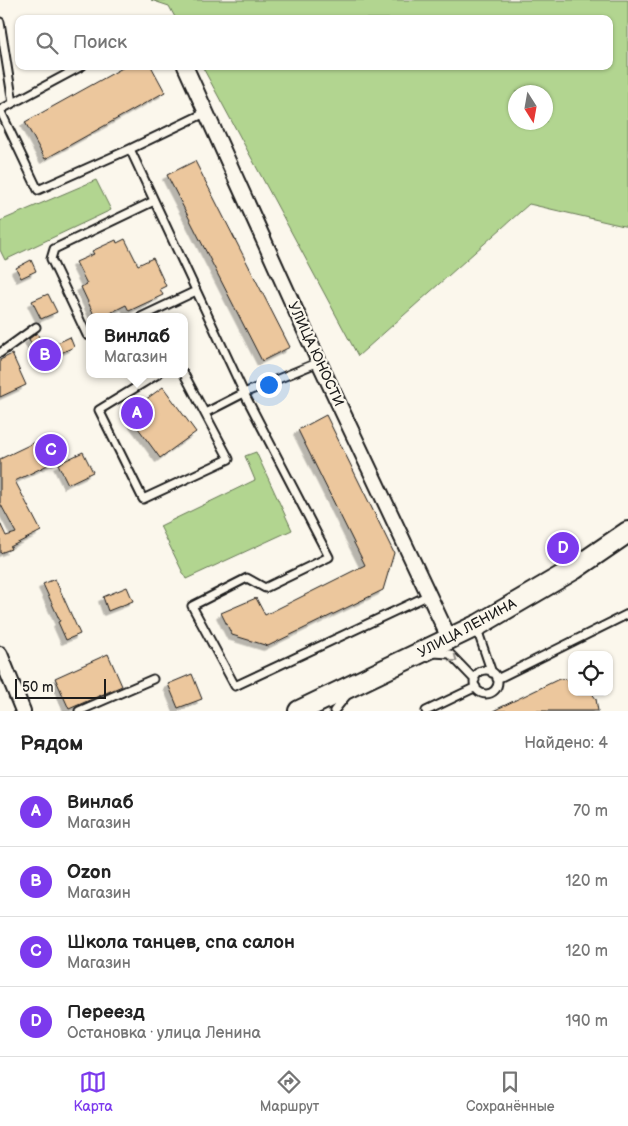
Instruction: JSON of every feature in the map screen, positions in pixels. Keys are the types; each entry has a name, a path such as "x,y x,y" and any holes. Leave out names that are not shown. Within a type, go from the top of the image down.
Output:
{"main road":[{"name":"УЛИЦА ЛЕНИНА","path":"299,711 480,624 574,568 628,532"}],"street":[{"name":"УЛИЦА ЮНОСТИ","path":"188,70 319,362 450,640"},
{"path":"0,654 23,711"}],"lane":[{"path":"0,22 13,103"},
{"path":"75,70 0,110 38,190 207,112"},
{"path":"130,149 244,393 329,557 264,588 247,578 192,606 235,686 429,595"},
{"path":"86,333 51,259 54,249 154,201"},
{"path":"150,313 196,291"},
{"path":"0,353 36,327"},
{"path":"205,413 244,393 319,362"},
{"path":"151,378 99,410 143,499 228,459 186,378"},
{"path":"495,676 628,614"},
{"path":"425,652 450,654 476,684 481,693 492,693 497,687 495,676 479,635 480,624"},
{"path":"476,684 476,676 482,672 489,671 495,676"},
{"path":"79,711 153,679"},
{"path":"334,711 357,682"},
{"path":"426,711 476,684"}],"green space":[{"path":"151,0 628,0 628,227 529,204 358,356 204,70 613,70 613,15 174,15 169,6"},
{"path":"96,180 111,210 5,260 0,250 0,221"},
{"path":"256,452 292,530 186,579 160,526 255,480 245,456"}],"building":[{"path":"119,70 153,70 165,92 45,159 25,122"},
{"path":"195,161 290,347 262,361 167,175"},
{"path":"125,239 138,265 153,258 166,286 160,289 163,295 129,311 126,305 110,313 93,313 81,287 87,284 76,262 94,254 92,251 116,240 117,243"},
{"path":"31,260 36,271 21,278 16,268"},
{"path":"48,294 57,312 41,319 32,301"},
{"path":"37,333 45,349 70,337 74,347 41,362 29,339"},
{"path":"12,354 26,385 0,397 0,360"},
{"path":"163,387 196,432 160,458 127,413"},
{"path":"326,415 394,553 383,590 268,646 232,635 221,613 256,598 265,615 365,565 298,430"},
{"path":"48,436 60,459 15,481 41,531 10,547 11,549 0,553 0,523 6,536 16,533 0,503 0,459"},
{"path":"83,452 93,472 68,484 58,464"},
{"path":"55,579 80,634 66,640 58,622 60,621 43,584"},
{"path":"127,587 133,601 108,611 103,597"},
{"path":"108,654 122,686 69,709 55,678"},
{"path":"192,674 202,699 178,708 168,684"},
{"path":"559,679 568,680 568,696 594,696 598,711 493,711"}],"place":[{"name":"Ozon","path":"45,355"},
{"name":"Винлаб","path":"137,413"},
{"name":"Школа танцев, спа салон","path":"51,450"},
{"name":"Переезд","path":"563,548"}]}
